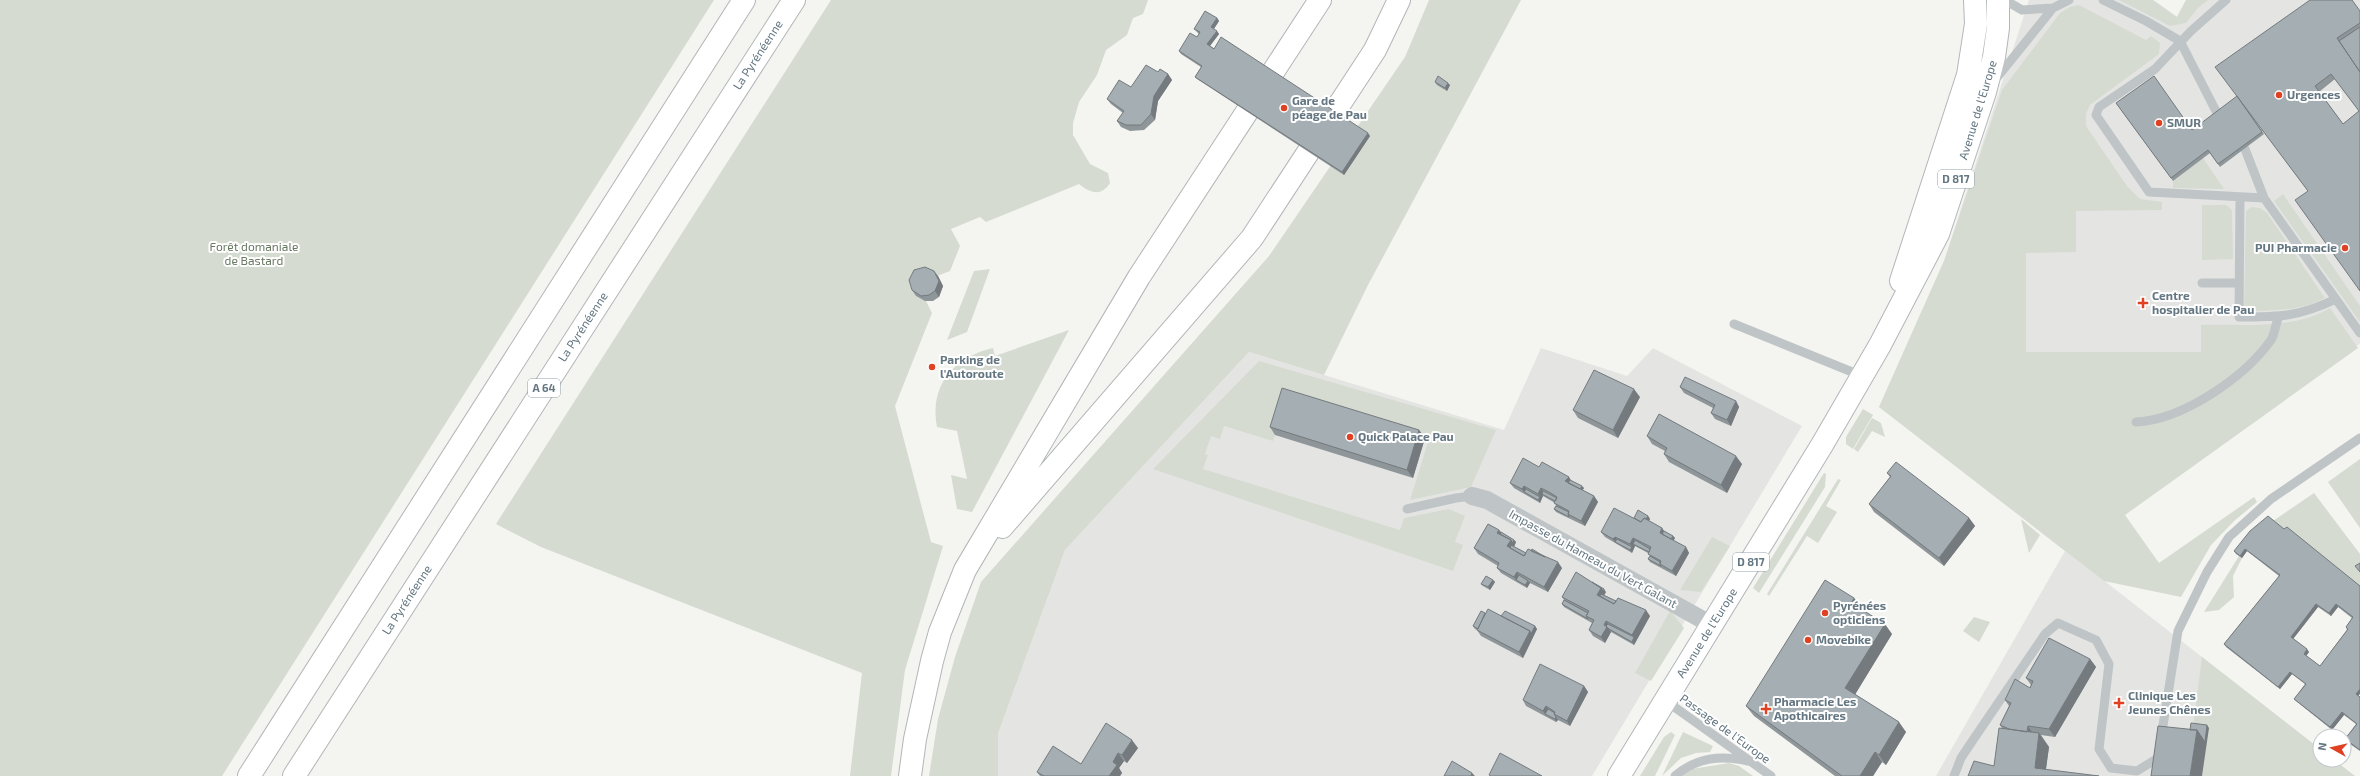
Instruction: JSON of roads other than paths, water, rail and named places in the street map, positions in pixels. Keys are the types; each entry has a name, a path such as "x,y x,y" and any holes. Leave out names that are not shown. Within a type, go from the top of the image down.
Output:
{"main road":[{"path":"248,776 744,0"},
{"name":"La Pyrénéenne","path":"294,776 794,0"},
{"path":"910,776 914,740 932,661 940,632 965,570 1139,276 1320,0"},
{"path":"965,570 1252,238 1375,50 1399,0"},
{"name":"Avenue de l'Europe","path":"1880,345 1968,75 1974,49 1975,0"},
{"name":"Avenue de l'Europe","path":"1619,776 1810,466 1880,345 1938,234 1985,92 1995,50 1998,28 1998,0"}],"street":[{"name":"Impasse du Hameau du Vert Galant","path":"1472,496 1487,500 1712,625"}],"lane":[{"path":"2005,0 2022,10 2053,8 2069,0"},
{"path":"2103,0 2140,18 2180,42 2218,115"},
{"path":"2226,0 2180,42 2155,69 2099,107 2096,115 2149,192 2240,198 2264,198"},
{"path":"1985,92 2053,8"},
{"path":"2245,149 2264,198 2360,333"},
{"path":"2240,198 2239,317 2279,318 2311,311 2336,299"},
{"path":"2202,283 2239,283"},
{"path":"2136,422 2147,422 2176,413 2232,379 2258,356 2272,339 2279,318"},
{"path":"1734,324 1862,376"},
{"path":"1954,776 1961,758 1972,740 2046,634 2058,623 2096,640 2109,664 2099,749 2111,768 2137,771 2158,758 2178,630 2207,572 2229,537 2271,500 2360,438"},
{"path":"1407,508 1472,496"},
{"name":"Passage de l'Europe","path":"1666,701 1771,776"},
{"path":"1675,776 1687,766 1712,759 1728,757 1752,762"}],"place":[{"name":"Urgences","path":"2279,95"},
{"name":"Gare de péage de Pau","path":"1284,108"},
{"name":"SMUR","path":"2159,123"},
{"name":"PUI Pharmacie","path":"2345,248"},
{"name":"Centre hospitalier de Pau","path":"2143,303"},
{"name":"Parking de l'Autoroute","path":"932,367"},
{"name":"Quick Palace Pau","path":"1350,437"},
{"name":"Pyrénées opticiens","path":"1825,613"},
{"name":"Movebike","path":"1808,640"},
{"name":"Clinique Les Jeunes Chênes","path":"2119,703"},
{"name":"Pharmacie Les Apothicaires","path":"1766,709"}],"park label":[{"name":"Forêt domaniale de Bastard","path":"254,254"}]}
